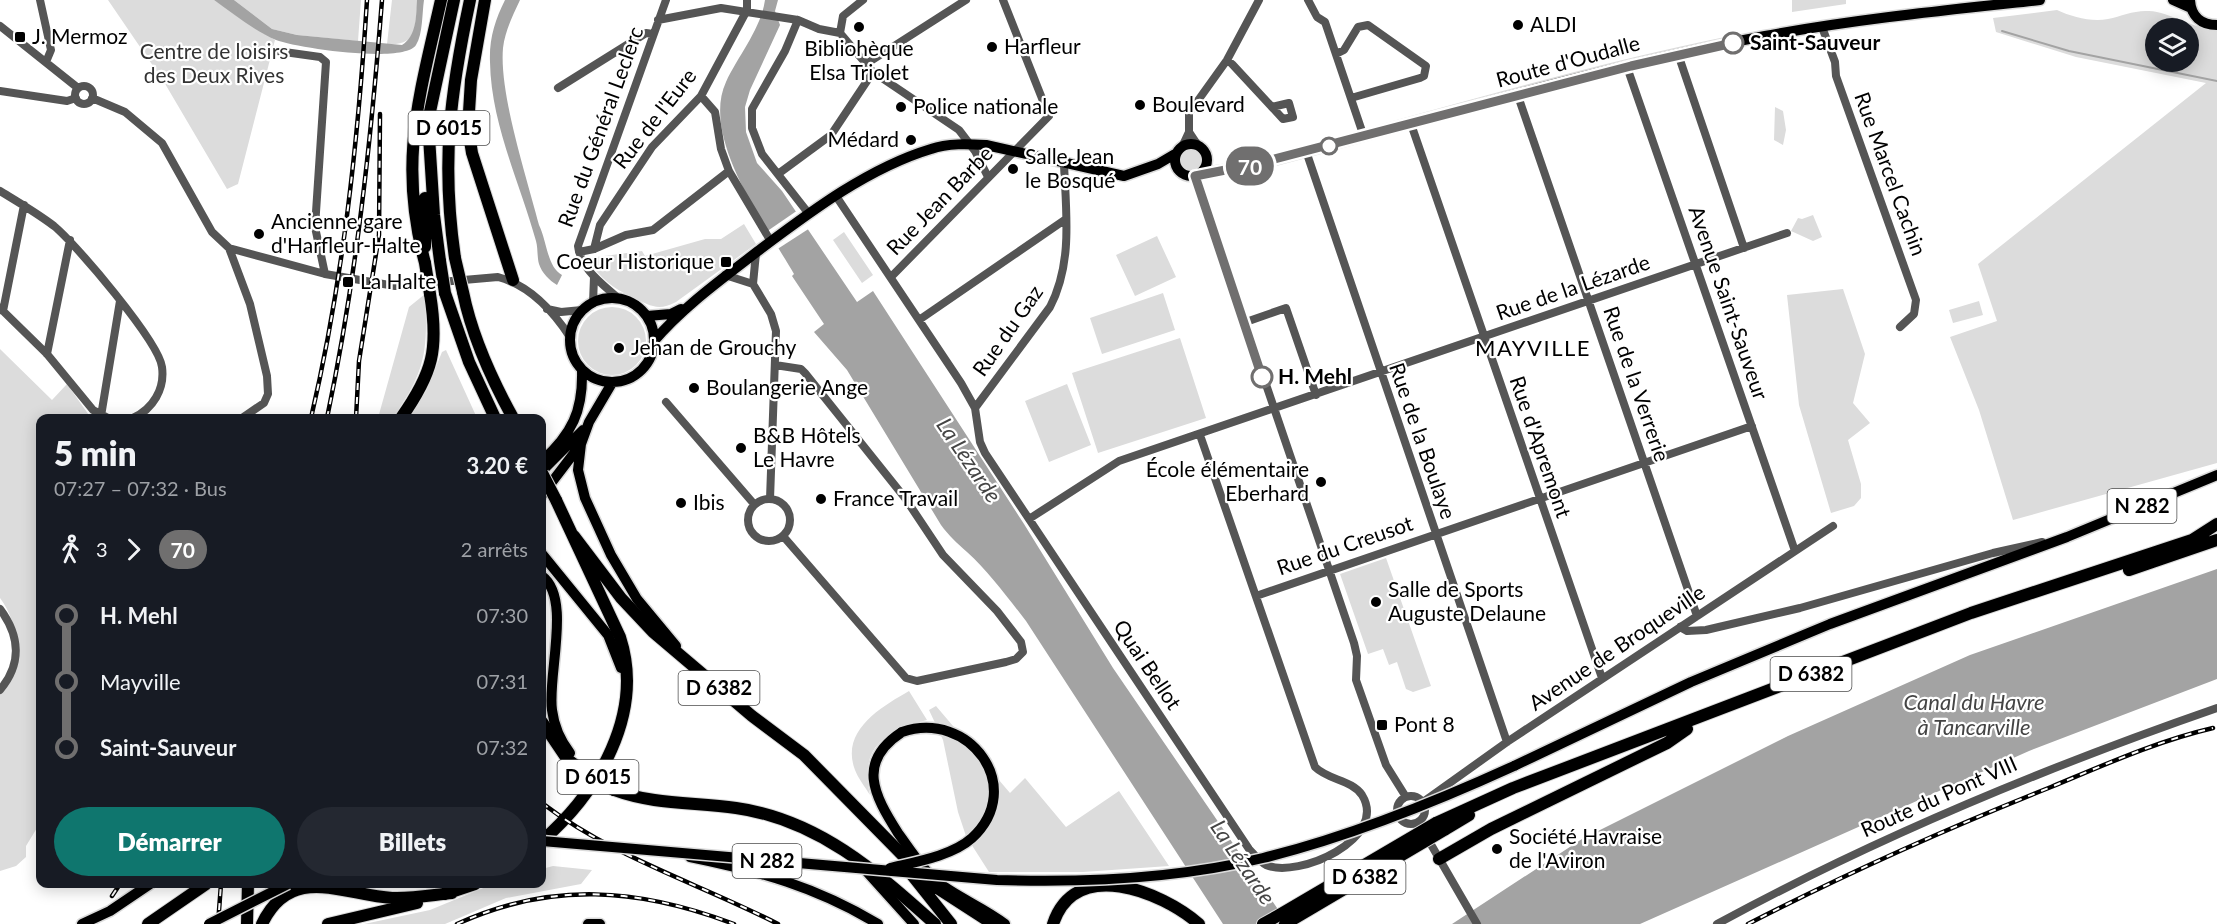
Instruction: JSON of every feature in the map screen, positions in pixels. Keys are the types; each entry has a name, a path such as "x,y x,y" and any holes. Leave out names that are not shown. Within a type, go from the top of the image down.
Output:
{"highway":[{"path":"432,262 414,214 411,156 418,103 441,0"},
{"name":"D 6015","path":"454,0 432,97 424,184 425,217 438,293 457,348 486,414"},
{"name":"D 6015","path":"470,0 454,80 448,140 448,193 456,258 468,318 484,359 511,414"},
{"path":"484,0 471,80 468,128 472,153 513,280"},
{"name":"D 6015","path":"429,136 432,262"},
{"path":"404,414 418,394 432,363 436,338 438,293"},
{"name":"D 6015","path":"438,293 493,414"},
{"name":"D 6015","path":"546,480 574,536 623,646 627,667 620,728 601,771 581,800 546,837"},
{"name":"D 6382","path":"1263,924 1440,826 1524,784 1971,614 2192,540 2217,524"},
{"name":"D 6382","path":"574,536 621,598 653,632 752,717 804,755 876,829 951,924"},
{"name":"D 6382","path":"1285,924 1440,826 1485,806 1974,620 2217,540"},
{"path":"1439,859 1491,829 1667,743 1688,729"},
{"path":"546,730 567,759 614,790 653,800 734,807 766,814 820,834 896,889 935,924"},
{"path":"876,829 931,884 993,924"},
{"path":"1053,924 1062,905 1072,896 1085,889 1104,885 1125,888 1162,900 1199,924"},
{"path":"148,924 199,888"},
{"path":"247,924 248,888"},
{"path":"262,924 278,901 302,888"},
{"path":"340,888 395,898 452,893"},
{"path":"328,924 465,888"}],"main road":[{"name":"Route d'Oudalle","path":"1197,175 1306,152 1678,54 1822,27 1995,2 2040,0"},
{"path":"2173,0 2190,4 2200,21 2217,25"},
{"path":"654,341 689,306 770,240 836,196 913,155 934,148 968,144 1015,151 1124,176 1158,164 1175,154 1184,145 1197,144 1206,153 1207,165 1197,175 1182,174 1176,167 1175,154"},
{"path":"1158,164 1176,167"},
{"path":"1207,165 1217,172"},
{"path":"606,298 619,299 639,308 647,316 654,341 651,358 640,372 626,380 612,383 595,379 582,371 572,356 570,337 573,323 582,310 606,298"},
{"path":"647,316 671,314 689,306"},
{"path":"546,457 564,438 578,414 582,402 582,371"},
{"path":"546,468 572,443 589,422 612,383"},
{"path":"589,422 581,444 578,470 581,489 611,555 645,611 701,673"},
{"path":"546,490 581,444"},
{"name":"N 282","path":"546,841 881,871 1064,882 1137,878 1260,859 1329,839 1432,802 1514,766 1691,682 1830,624 2067,537 2217,475"},
{"path":"546,559 612,641 621,666 625,696"},
{"path":"546,569 562,580"},
{"path":"546,580 552,587 556,605 552,711 564,745 586,772"},
{"path":"881,871 950,850 970,839 988,816 993,801 993,782 988,764 975,747 961,735 928,726 902,732 883,748 873,770 874,788 882,807 908,847 935,880 1005,924"},
{"path":"654,850 773,876 832,898 878,924"},
{"path":"850,854 914,924"},
{"path":"82,924 110,911 144,888"},
{"path":"209,924 280,888"},
{"path":"588,924 600,924"}],"street":[{"path":"40,0 51,50 46,62"},
{"name":"Rue du Général Leclerc","path":"619,299 594,277 579,252 579,241 666,0"},
{"path":"747,0 747,10"},
{"path":"840,33 843,16 863,0"},
{"path":"866,64 890,46 966,0"},
{"name":"Rue Jean Barbe","path":"891,277 1003,160 1049,116 1003,0"},
{"path":"1184,145 1189,132 1190,113 1227,60 1259,0"},
{"path":"1308,0 1317,17 1324,22 1364,137"},
{"path":"658,20 720,8 747,10 798,20 819,29 840,33 873,72 959,130 988,177"},
{"name":"Rue de l'Eure","path":"594,249 600,225 652,147 701,96 747,10"},
{"path":"798,20 785,51 752,109 752,128 759,145 806,216"},
{"path":"1336,54 1344,50 1358,27 1368,25 1426,66 1424,76 1420,78 1351,98"},
{"path":"0,26 78,88 89,88 92,98"},
{"name":"Rue Marcel Cachin","path":"1822,27 1835,62 1836,76 1916,300 1917,308 1914,314 1900,327"},
{"path":"558,88 646,33 652,34"},
{"path":"266,52 270,50 320,57 326,62 315,227 316,243 325,274"},
{"path":"1678,54 1744,248"},
{"path":"1227,60 1272,107"},
{"name":"Avenue Saint-Sauveur","path":"1627,67 1795,551"},
{"path":"778,174 822,143 873,72"},
{"path":"76,98 78,88"},
{"path":"0,91 67,101 76,98"},
{"path":"701,96 715,112 721,149 729,171 770,240"},
{"name":"Rue de la Verrerie","path":"1518,96 1697,616"},
{"path":"76,98 82,103 92,98 125,112 162,143 212,232 229,248 250,304 267,376 268,394 264,403 248,414"},
{"name":"Rue d'Apremont","path":"1411,124 1602,678"},
{"path":"1189,132 1197,144"},
{"name":"Rue de la Boulaye","path":"1306,152 1507,742"},
{"name":"Rue du Gaz","path":"975,408 1050,307 1058,292 1065,266 1064,164"},
{"path":"579,252 594,249 626,235 646,234 729,171"},
{"path":"1197,175 1243,323 1357,656 1356,680 1386,765 1406,797"},
{"path":"0,191 24,205 70,240 120,301 160,358 161,389 152,403 138,414"},
{"path":"836,196 975,408"},
{"path":"24,205 2,309 48,354 93,410 100,414"},
{"path":"919,320 1066,219"},
{"name":"Rue de la Lézarde","path":"1029,519 1112,464 1787,233"},
{"path":"48,354 70,240"},
{"path":"229,248 325,274 407,287 498,277 513,280 527,289 548,309 570,337"},
{"path":"756,253 753,284 775,322 770,499"},
{"path":"725,275 753,284"},
{"path":"593,303 594,277"},
{"path":"105,414 120,301"},
{"path":"1243,323 1286,308 1316,395"},
{"path":"548,309 561,312 582,310"},
{"path":"775,365 801,369 805,373 905,498 943,555 997,610 1021,642 1023,652 1010,661 917,681 906,678 783,536"},
{"path":"666,402 754,504"},
{"name":"Quai Bellot","path":"975,408 980,442 985,453 1243,840 1265,865 1280,867 1307,864 1342,848 1361,834 1366,819 1365,805 1356,789 1324,776 1315,767 1200,435"},
{"name":"Rue du Creusot","path":"1256,596 1752,426"},
{"path":"770,499 780,502 789,514 789,528 783,536 766,542 753,535 747,524 747,516 754,504 770,499"},
{"name":"Avenue de Broqueville","path":"1423,802 1602,678 1833,526"},
{"path":"1680,627 1687,631 1706,630 1779,613 1993,553 2067,537"},
{"path":"0,609 12,627 17,644 16,662 11,677 0,690"},
{"name":"Route du Pont VIII","path":"1717,924 1794,882 2019,780 2217,708"},
{"path":"1406,797 1417,797 1423,802 1424,813 1418,822 1406,823 1398,814 1399,802 1406,797"},
{"path":"1418,822 1477,924"}],"green space":[{"name":"Centre de loisirs des Deux Rives","path":"108,0 214,0 275,40 238,184 227,189 164,82"},
{"path":"234,0 361,0 358,41 297,35 272,29"},
{"path":"392,0 418,0 415,26 410,38 405,42 387,44"},
{"path":"1792,0 1846,0 1846,4 1792,12"},
{"path":"2057,10 2095,20 2144,11 2157,12 2175,18 2145,18 2145,71 2076,57 1996,32 1993,18"},
{"path":"2199,26 2217,29 2217,463 2013,520 1979,410 1950,337 1997,321 1978,264 2206,83 2151,72 2199,72"},
{"path":"1775,107 1783,111 1786,130 1783,145 1774,140"},
{"path":"1190,148 1198,152 1202,160 1198,168 1190,172 1182,168 1178,160 1182,152"},
{"path":"1813,215 1822,237 1813,241 1791,231 1798,218"},
{"path":"744,224 756,244 676,302 664,307 649,305 619,290 602,277 588,261 589,258 642,251 645,256 705,239 721,239"},
{"path":"844,232 873,275 862,283 833,240"},
{"path":"1157,236 1176,277 1135,296 1116,255"},
{"path":"1843,289 1865,354 1853,403 1870,423 1848,440 1861,484 1861,498 1854,506 1831,513 1799,405 1787,295"},
{"path":"1163,293 1175,330 1102,354 1090,318"},
{"path":"425,294 426,331 422,360 412,387 396,414 379,414 409,307"},
{"path":"1979,301 1983,315 1953,323 1949,310"},
{"path":"612,307 625,310 636,317 643,328 646,341 643,354 636,365 625,372 612,375 599,372 588,365 581,354 578,341 581,328 588,317 599,310"},
{"path":"1180,338 1206,418 1098,453 1072,373"},
{"path":"0,349 52,400 67,384 88,414 36,414 36,830 26,846 26,857 16,866 0,871 0,689 12,668 16,644 12,620 0,598"},
{"path":"446,350 475,414 411,414 426,391 442,352"},
{"path":"1067,384 1091,445 1049,462 1025,401"},
{"name":"Salle de Sports Auguste Delaune","path":"1386,558 1431,686 1413,692 1406,689 1397,662 1389,665 1383,649 1368,654 1340,574"},
{"path":"909,691 927,720 912,724 888,736 872,753 868,765 870,795 855,770 852,756 853,743 866,722"},
{"path":"936,706 1010,793 1025,778 1066,827 1119,791 1169,866 1083,872 989,872 966,836 958,812 943,740 929,710"},
{"path":"553,866 592,870 581,884 506,898 445,924 364,924 430,910 483,888 546,888 546,868"}],"water":[{"path":"214,0 234,0 272,29 297,35 402,45 413,31 417,0 424,0 421,29 416,45 407,51 372,54 305,47 276,40 252,27"},
{"path":"505,0 520,0 507,29 503,48 509,112 548,253 553,266 562,275 557,285 546,276 539,264 536,241 495,108 490,62 491,45 496,22"},
{"name":"La Lézarde","path":"765,0 778,0 775,11 780,25 750,90 745,107 746,132 757,163 782,191 857,302 873,291 1024,524 1113,668 1288,924 1223,924 1026,621 991,577 941,525 847,370 814,332 824,324 792,276 794,274 740,181 729,155 722,129 720,104 726,82 754,32"},
{"name":"Canal du Havre à Tancarville","path":"2217,569 2217,679 2029,751 1640,924 1452,924 1582,839 1788,736 1970,655"}],"pier":[{"path":"798,210 810,228 776,250 766,232"}],"waterway":[{"path":"2002,31 2069,51 2217,81"}],"railway":[{"path":"312,414 332,315 348,210 367,0"},
{"path":"328,414 346,314 361,210 382,0"},
{"path":"356,414 359,361 379,235 380,114"},
{"path":"1748,924 1860,869 1974,819 2131,754 2213,728"},
{"path":"546,806 627,855 778,924"},
{"path":"112,896 117,888"},
{"path":"218,924 221,888"},
{"path":"457,924 492,910 527,901 595,894 664,903 734,924"}],"bus line":[{"name":"70","path":"1262,377 1195,176 1251,165 1678,54 1733,43"}],"place":[{"name":"ALDI","path":"1518,25"},
{"name":"Bibliohèque Elsa Triolet","path":"859,27"},
{"name":"J. Mermoz","path":"20,37"},
{"name":"Saint-Sauveur","path":"1733,43"},
{"name":"Harfleur","path":"992,47"},
{"name":"Boulevard","path":"1140,105"},
{"name":"Police nationale","path":"901,107"},
{"name":"Médard","path":"911,140"},
{"name":"Salle Jean le Bosqué","path":"1013,169"},
{"name":"Ancienne gare d'Harfleur-Halte","path":"259,234"},
{"name":"Coeur Historique","path":"726,262"},
{"name":"La Halte","path":"348,282"},
{"name":"Jehan de Grouchy","path":"619,348"},
{"name":"H. Mehl","path":"1262,377"},
{"name":"Boulangerie Ange","path":"694,388"},
{"name":"B&B Hôtels Le Havre","path":"741,448"},
{"name":"École élémentaire Eberhard","path":"1321,482"},
{"name":"France Travail","path":"821,499"},
{"name":"Ibis","path":"681,503"},
{"name":"Salle de Sports Auguste Delaune","path":"1376,602"},
{"name":"Pont 8","path":"1382,725"},
{"name":"Société Havraise de l'Aviron","path":"1497,849"}],"district":[{"name":"MAYVILLE","path":"1533,348"}]}
